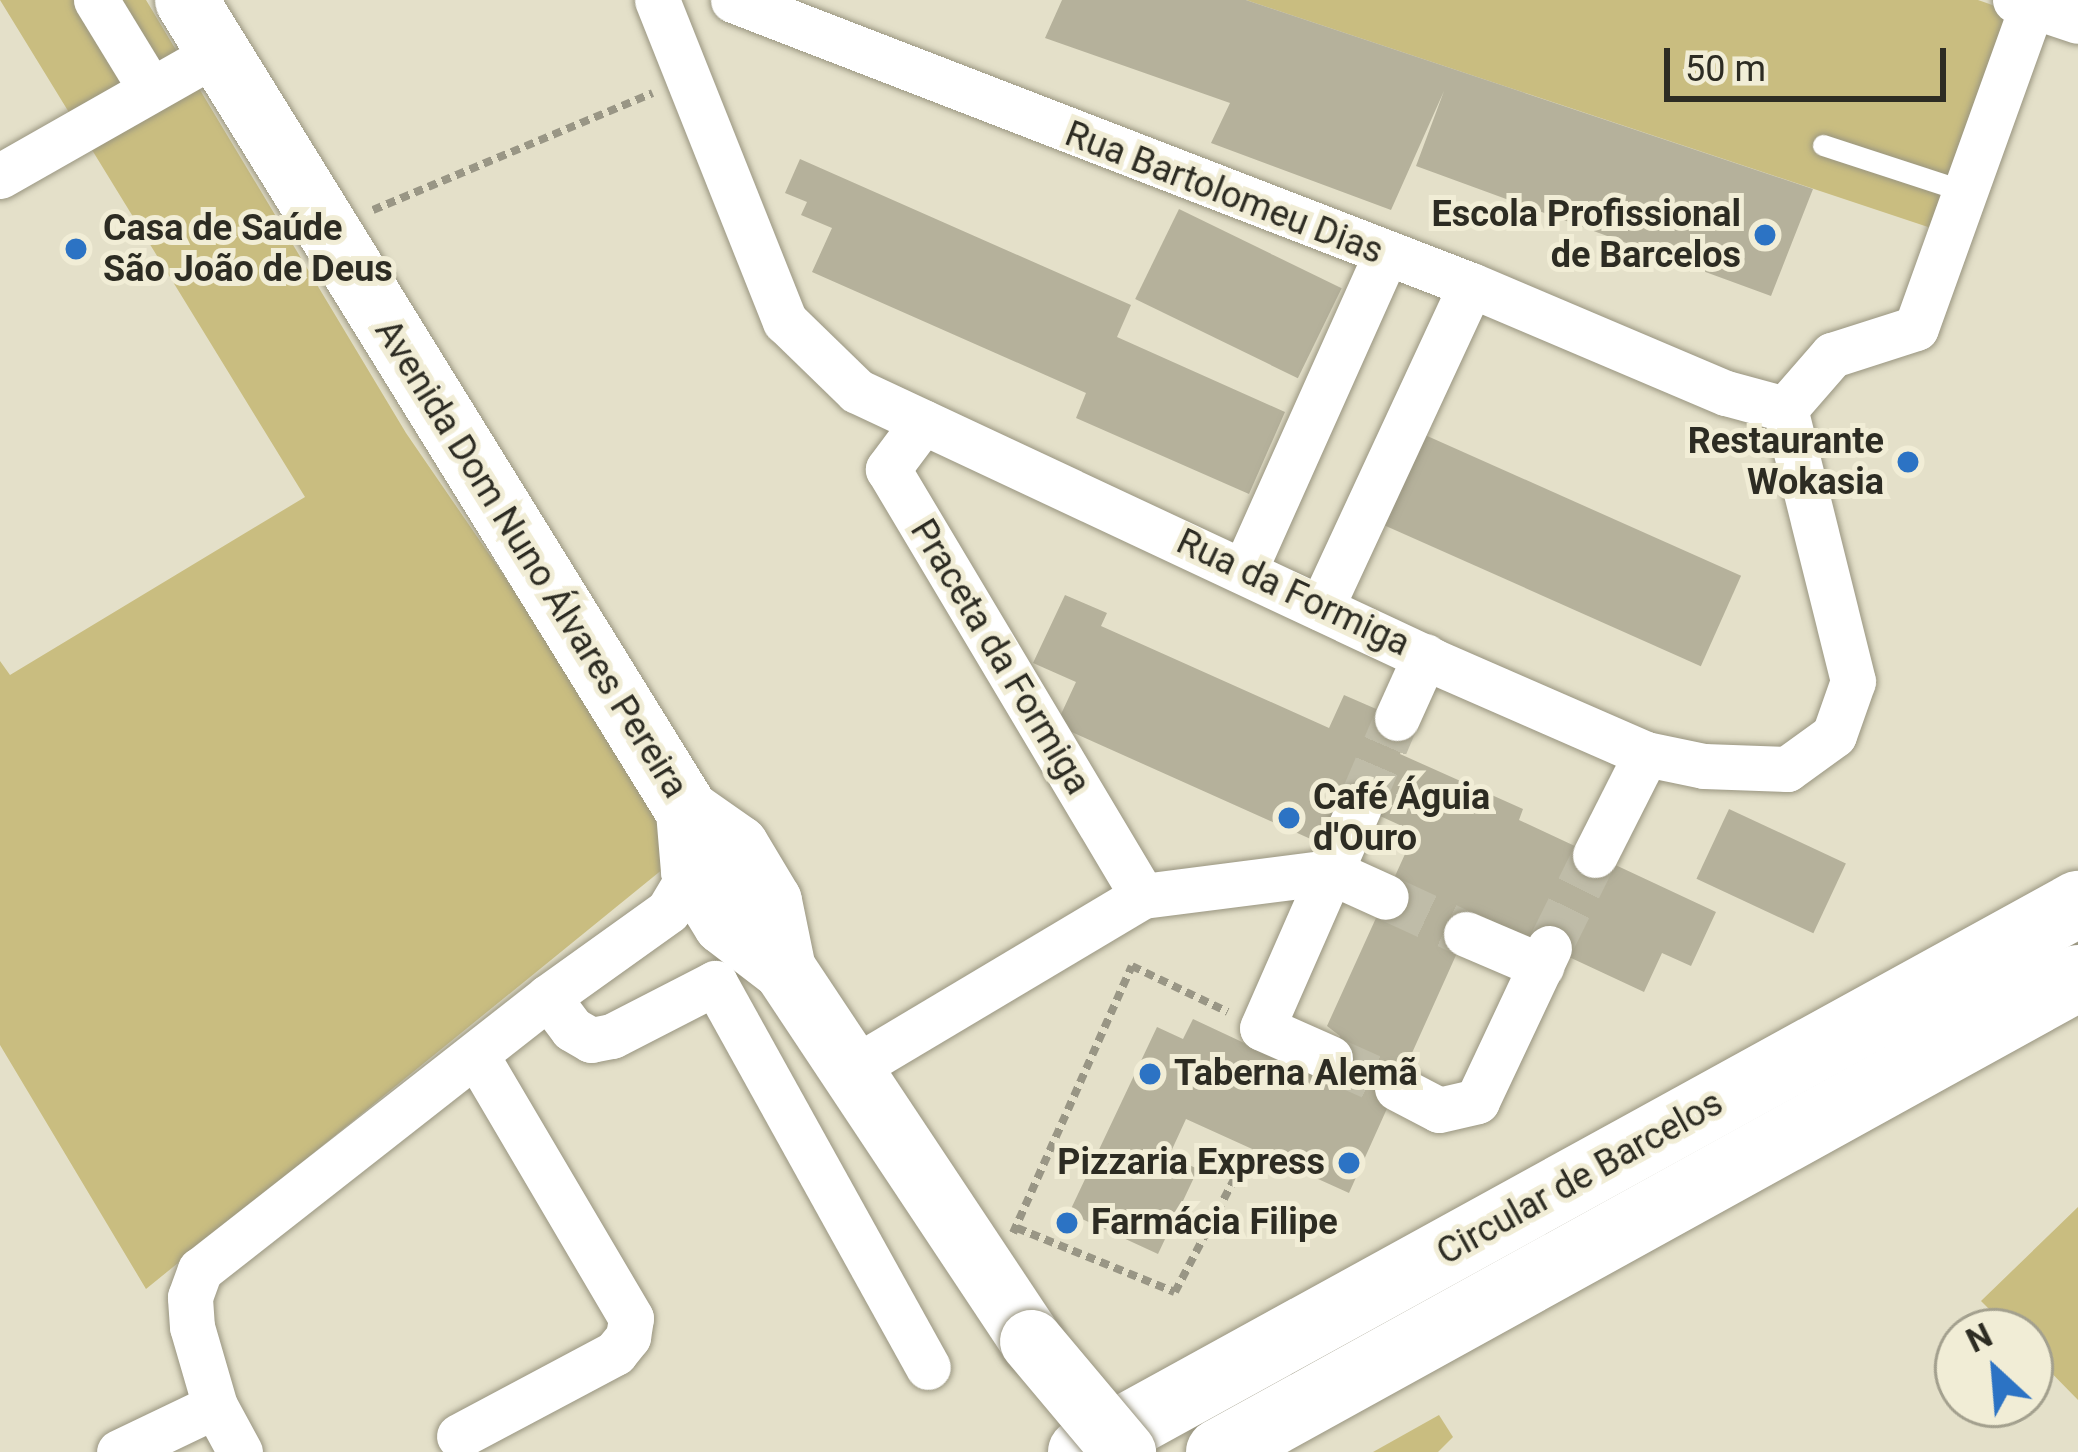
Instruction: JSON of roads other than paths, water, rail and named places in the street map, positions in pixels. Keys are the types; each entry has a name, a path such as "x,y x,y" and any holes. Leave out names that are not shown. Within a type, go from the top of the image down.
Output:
{"main road":[{"name":"Avenida Dom Nuno Álvares Pereira","path":"186,0 327,229 692,879 784,969 1031,1341 1124,1452"},
{"name":"Avenida Dom Nuno Álvares Pereira","path":"692,879 736,847 770,901 784,969"},
{"name":"Circular de Barcelos","path":"1082,1452 2078,904"},
{"name":"Circular de Barcelos","path":"1219,1452 2078,978"}],"street":[{"path":"96,0 151,90"},
{"name":"Rua da Formiga","path":"657,0 785,321 857,392 1646,754 1704,766 1787,770 1834,735 1853,681 1785,409"},
{"name":"Rua Bartolomeu Dias","path":"733,0 1385,256 1471,285 1726,393 1785,409"},
{"path":"1785,409 1832,355 1916,328 2024,3 2078,21"},
{"path":"0,176 218,52"},
{"path":"1245,568 1385,256"},
{"path":"1322,608 1471,285"},
{"name":"Praceta da Formiga","path":"923,422 888,469 1142,896"},
{"path":"1397,718 1425,656"},
{"path":"1595,855 1646,754"},
{"path":"1330,1058 1262,1028 1359,807"},
{"path":"849,1071 1142,896 1331,872 1386,897"},
{"path":"240,1452 215,1406 192,1327 190,1297 200,1270 692,879"},
{"path":"1397,1088 1439,1110 1477,1102 1545,957 1466,934"},
{"path":"548,997 572,1029 591,1040 612,1036 715,983 928,1367"},
{"path":"460,1436 615,1353 628,1337 631,1318 476,1054"},
{"path":"119,1452 215,1406"}],"lane":[{"path":"1823,145 1964,191"}],"tunnel":[{"path":"1359,807 1397,718"},
{"path":"1549,948 1595,855"},
{"path":"1386,897 1466,934"},
{"path":"1330,1058 1397,1088"}],"place":[{"name":"Escola Profissional de Barcelos","path":"1765,235"},
{"name":"Casa de Saúde São João de Deus","path":"76,249"},
{"name":"Restaurante Wokasia","path":"1908,462"},
{"name":"Café Águia d'Ouro","path":"1289,818"},
{"name":"Taberna Alemã","path":"1150,1074"},
{"name":"Pizzaria Express","path":"1349,1163"},
{"name":"Farmácia Filipe","path":"1067,1223"}]}
